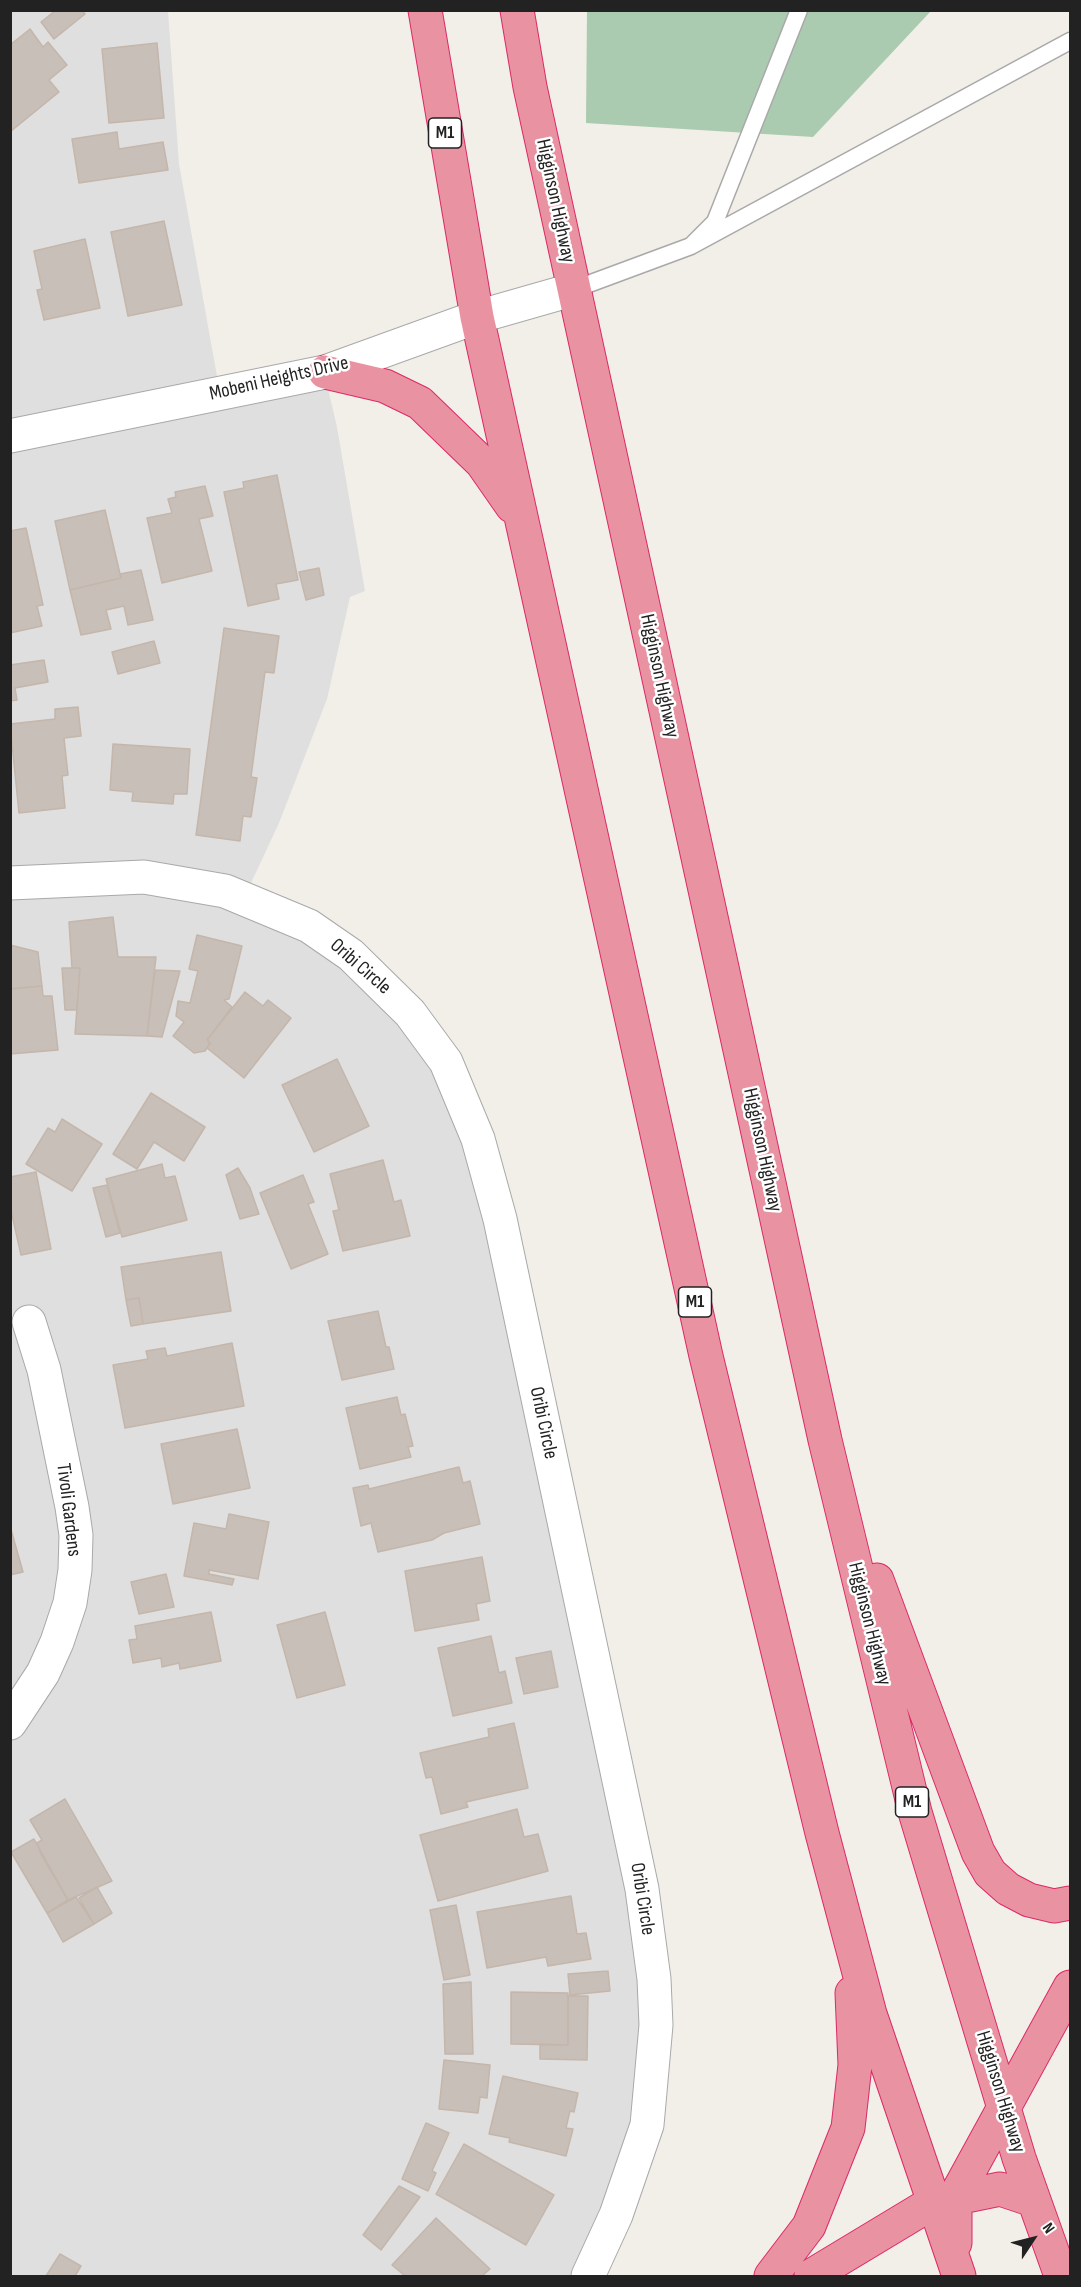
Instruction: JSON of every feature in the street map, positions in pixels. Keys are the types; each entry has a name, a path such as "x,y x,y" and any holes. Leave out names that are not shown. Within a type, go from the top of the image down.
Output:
{"highway":[{"name":"M1","path":"425,10 477,317 706,1356 870,2014 944,2200"},
{"name":"Higginson Highway","path":"517,10 530,87 825,1440 915,1812 1019,2158 1061,2277"},
{"path":"325,372 385,386 420,403 482,463 520,517"},
{"path":"825,1440 978,1852 990,1873 1008,1889 1029,1900 1054,1906 1071,1903"},
{"path":"771,2277 809,2226 848,2128 855,2065 849,1933"},
{"path":"957,2270 944,2200 1005,2106 1071,1987"},
{"path":"811,2277 944,2200 1000,2189 1033,2200"}],"street":[{"name":"Mobeni Heights Drive","path":"10,436 325,372 477,317 575,289"},
{"name":"Oribi Circle","path":"10,883 144,877 225,891 309,926 351,955 410,1013 446,1062 478,1139 500,1219 642,1889 654,1979 656,2025 647,2126 616,2215 588,2277"},
{"name":"Tivoli Gardens","path":"10,1723 43,1674 57,1642 70,1603 75,1570 76,1535 72,1508 44,1370 29,1322"}],"lane":[{"path":"691,246 715,222 798,10"},
{"path":"575,289 691,246 1071,41"}],"shaded area":[{"path":"11,11 168,11 179,164 220,393 324,372 337,427 365,591 350,597 327,699 279,823 244,898 351,954 480,1139 658,2025 589,2276 11,2276"}],"green space":[{"path":"587,11 931,11 813,137 586,123"}],"building":[{"path":"56,10 82,10 85,14 54,39 41,22"},
{"path":"30,29 43,47 48,42 67,65 49,80 59,92 10,132 10,45"},
{"path":"157,43 164,118 109,123 102,49"},
{"path":"117,132 119,149 163,142 168,170 79,183 72,139"},
{"path":"164,221 182,305 128,316 111,232"},
{"path":"85,239 100,308 44,320 37,290 42,289 34,251"},
{"path":"277,475 298,580 276,584 279,599 248,606 224,492 244,488 243,482"},
{"path":"205,486 213,516 199,519 212,571 162,583 147,518 172,513 168,499 176,497 175,492"},
{"path":"105,510 121,578 70,590 55,521"},
{"path":"26,528 43,605 37,606 42,626 10,633 10,531"},
{"path":"319,568 324,595 306,600 299,572"},
{"path":"141,570 153,620 128,625 124,606 106,610 111,629 81,635 70,590 121,578 120,574"},
{"path":"224,628 279,636 274,673 265,672 251,777 257,778 251,817 243,816 240,841 196,835"},
{"path":"154,641 160,663 118,674 112,652"},
{"path":"44,660 48,682 15,688 17,700 10,701 10,665"},
{"path":"78,707 81,736 64,738 68,775 62,776 65,808 19,813 10,724 55,719 55,709"},
{"path":"113,744 190,749 187,794 174,794 173,804 132,801 133,792 110,790"},
{"path":"113,917 118,957 156,957 147,1036 75,1034 80,968 72,968 69,922"},
{"path":"197,935 242,946 229,999 224,1000 232,1007 207,1040 210,1043 205,1051 194,1053 173,1036 184,1022 176,1016 178,1001 190,1003 198,971 189,969"},
{"path":"10,945 38,952 42,986 10,989"},
{"path":"62,968 80,968 77,1010 65,1010"},
{"path":"155,970 180,971 162,1037 147,1036"},
{"path":"42,986 43,996 52,996 58,1050 10,1054 10,989"},
{"path":"245,992 263,1006 268,1000 291,1018 244,1078 207,1048 210,1043 207,1040"},
{"path":"337,1059 369,1126 314,1152 282,1085"},
{"path":"151,1093 205,1127 184,1161 154,1142 137,1169 113,1154"},
{"path":"62,1119 102,1144 72,1191 26,1164 48,1128 55,1132"},
{"path":"383,1160 394,1202 401,1200 410,1236 343,1251 333,1211 339,1210 330,1174"},
{"path":"162,1164 165,1178 175,1176 187,1220 122,1237 106,1179"},
{"path":"238,1168 250,1188 259,1214 240,1219 226,1175"},
{"path":"36,1172 51,1249 21,1255 10,1206 10,1177"},
{"path":"303,1175 314,1202 308,1204 328,1254 291,1269 260,1193"},
{"path":"107,1185 120,1233 106,1237 93,1188"},
{"path":"221,1252 231,1311 143,1324 139,1298 126,1300 121,1267"},
{"path":"139,1298 143,1324 131,1326 126,1300"},
{"path":"378,1311 386,1347 389,1347 394,1369 342,1380 328,1321"},
{"path":"232,1343 244,1406 125,1428 113,1365 148,1359 146,1351 165,1348 167,1356"},
{"path":"397,1397 401,1415 405,1414 413,1446 408,1447 411,1457 360,1469 346,1408"},
{"path":"237,1429 250,1488 173,1504 161,1444"},
{"path":"459,1467 463,1483 470,1481 480,1524 444,1533 432,1540 378,1552 371,1523 361,1526 353,1488 368,1485 369,1489"},
{"path":"229,1514 269,1522 258,1579 209,1570 209,1574 234,1579 232,1585 184,1576 194,1523 226,1529"},
{"path":"10,1526 23,1572 10,1575"},
{"path":"482,1557 490,1601 476,1604 479,1620 415,1631 405,1571"},
{"path":"166,1574 174,1607 139,1614 131,1582"},
{"path":"211,1612 221,1661 180,1669 179,1663 162,1667 161,1658 133,1663 129,1640 137,1639 135,1626"},
{"path":"325,1612 345,1685 297,1698 277,1625"},
{"path":"491,1636 499,1673 505,1671 512,1703 453,1716 438,1648"},
{"path":"551,1651 558,1687 524,1694 516,1658"},
{"path":"514,1723 528,1788 466,1802 468,1807 441,1814 432,1777 426,1778 420,1753 489,1737 488,1729"},
{"path":"65,1799 112,1881 68,1900 41,1854 37,1843 42,1840 30,1820"},
{"path":"517,1809 524,1837 538,1834 548,1871 438,1901 420,1835"},
{"path":"34,1839 68,1900 47,1913 11,1852"},
{"path":"97,1887 112,1913 94,1924 79,1898"},
{"path":"571,1896 577,1934 586,1933 591,1959 548,1966 546,1957 487,1968 477,1912"},
{"path":"76,1897 94,1924 63,1942 47,1913"},
{"path":"456,1905 470,1975 444,1980 430,1910"},
{"path":"608,1971 610,1991 570,1995 568,1974"},
{"path":"471,1982 473,2054 445,2054 443,1984"},
{"path":"511,1992 568,1993 568,2045 511,2044"},
{"path":"568,1996 588,1996 587,2060 540,2059 540,2044 568,2045"},
{"path":"444,2060 490,2065 487,2098 480,2097 478,2113 439,2109"},
{"path":"503,2076 578,2093 574,2112 570,2111 566,2128 573,2129 566,2156 509,2142 510,2138 489,2134"},
{"path":"426,2123 449,2133 432,2171 436,2173 428,2191 402,2179"},
{"path":"464,2144 554,2195 526,2245 436,2194"},
{"path":"399,2186 420,2197 381,2250 363,2235"},
{"path":"436,2218 490,2269 482,2276 405,2276 392,2265"},
{"path":"60,2254 81,2266 75,2276 46,2276"}]}
